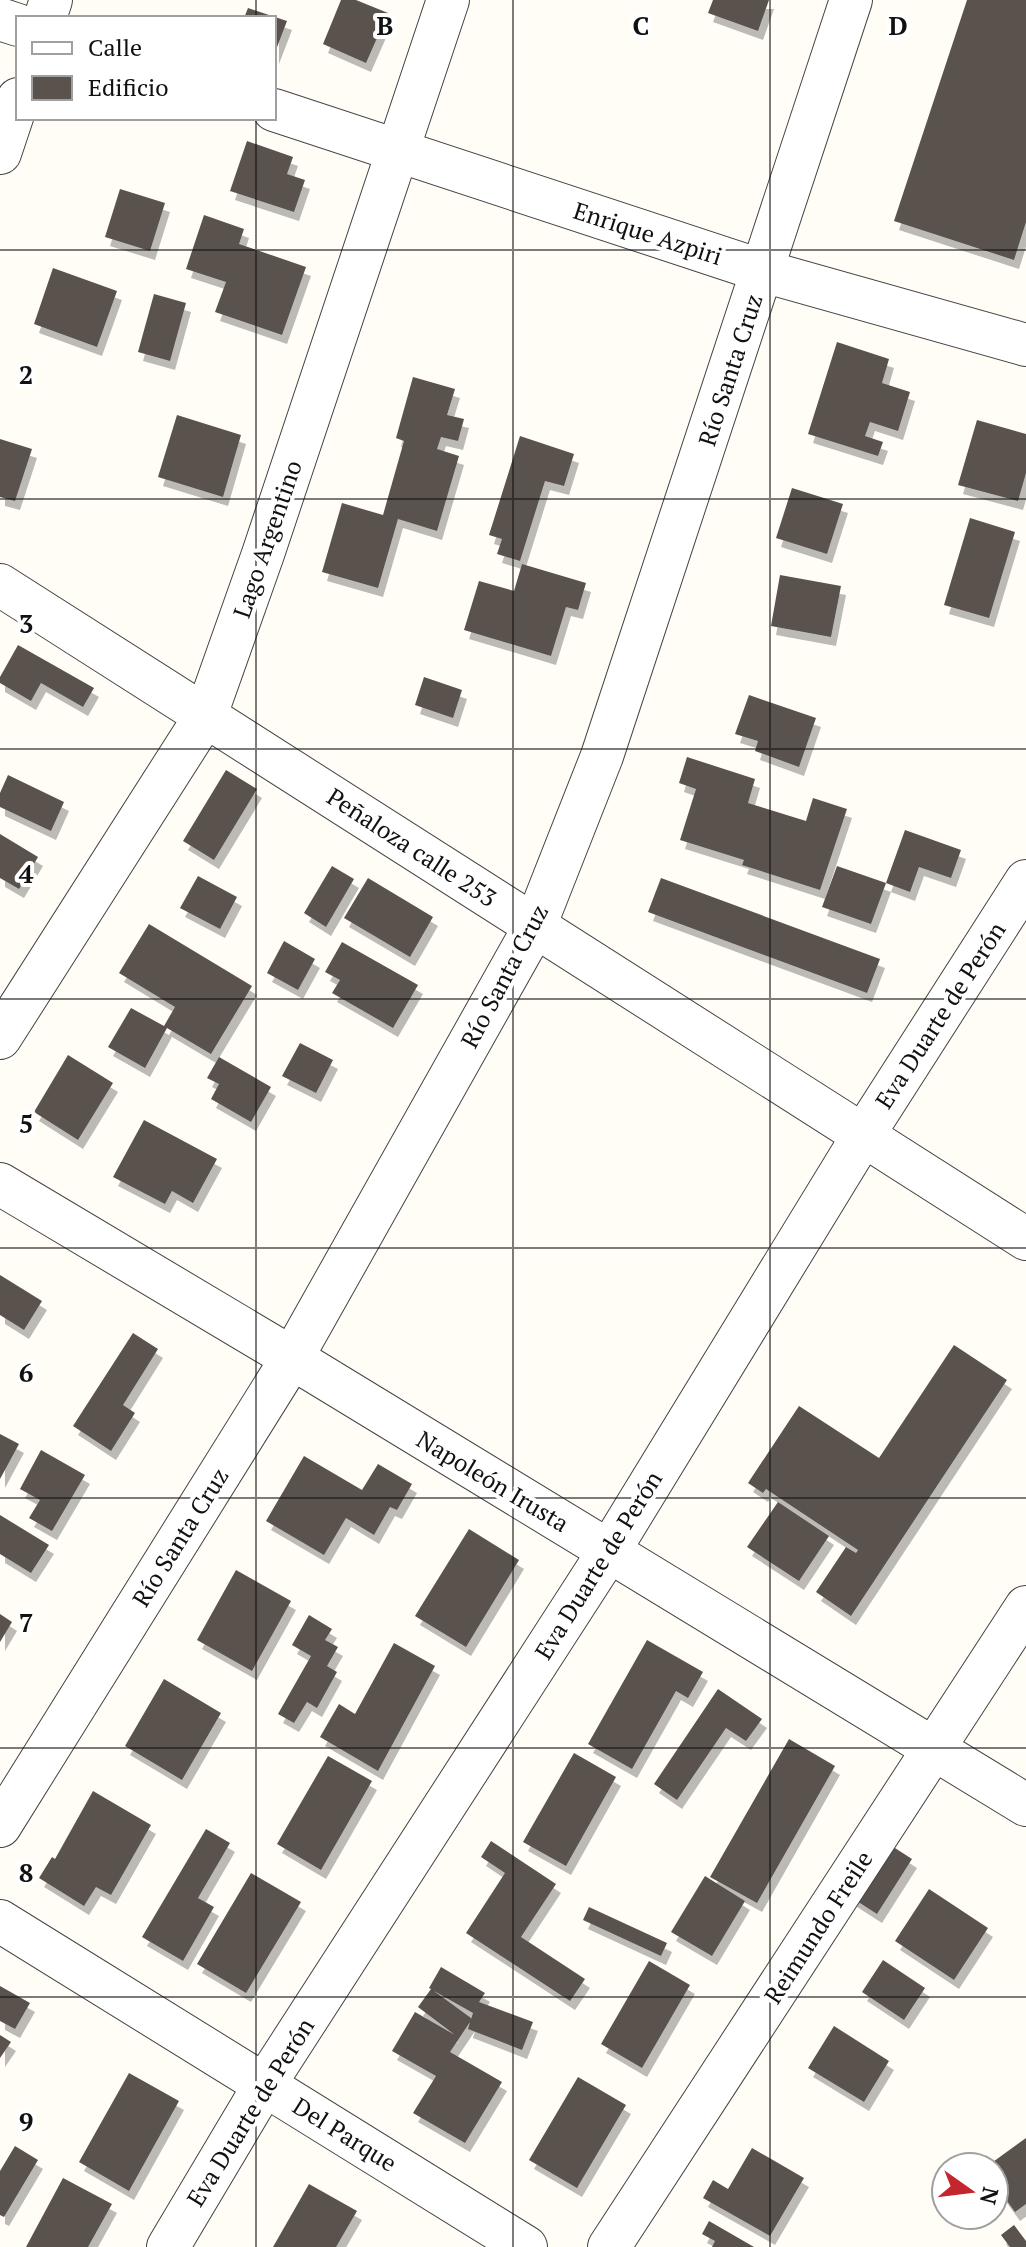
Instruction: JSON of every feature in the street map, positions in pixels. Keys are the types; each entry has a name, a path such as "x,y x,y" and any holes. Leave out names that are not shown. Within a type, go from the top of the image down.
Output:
{"street":[{"name":"Lago Argentino","path":"0,1038 206,715 448,0"},
{"name":"Río Santa Cruz","path":"0,1826 292,1358 535,926 602,756 851,0"},
{"path":"0,153 16,105"},
{"name":"Enrique Azpiri","path":"276,111 763,271 1026,345"},
{"name":"Peñaloza calle 253","path":"0,585 1026,1239"},
{"name":"Eva Duarte de Perón","path":"168,2247 265,2084 609,1551 864,1134 1026,881"},
{"name":"Napoleón Irusta","path":"0,1184 1026,1805"},
{"name":"Reimundo Freile","path":"609,2247 1026,1607"},
{"name":"Del Parque","path":"0,1921 526,2247"}],"building":[{"path":"341,0 356,0 388,13 366,63 323,44"},
{"path":"713,0 769,0 758,31 708,13"},
{"path":"967,0 1026,0 1026,222 1014,260 894,221"},
{"path":"248,8 272,16 245,16"},
{"path":"276,17 287,21 276,50"},
{"path":"247,141 293,157 287,174 305,180 294,212 230,191"},
{"path":"120,189 165,203 150,251 105,237"},
{"path":"204,215 244,229 239,244 306,267 282,335 215,312 226,282 186,269"},
{"path":"53,268 117,291 97,347 34,324"},
{"path":"154,294 186,303 170,361 138,352"},
{"path":"837,342 889,359 882,383 910,392 898,431 870,422 865,436 883,442 878,456 808,434"},
{"path":"413,377 455,389 447,415 464,419 458,441 441,437 437,449 459,456 437,531 398,519 378,588 322,572 342,503 383,515 404,441 396,438"},
{"path":"177,415 241,435 223,497 158,477"},
{"path":"977,420 1026,434 1026,473 1018,501 958,485"},
{"path":"520,436 574,454 564,486 545,481 520,561 497,554 502,539 489,535"},
{"path":"0,439 32,449 15,501 0,497"},
{"path":"792,488 843,504 827,554 776,538"},
{"path":"970,518 1015,532 989,618 944,605"},
{"path":"522,564 586,583 578,610 566,607 551,656 464,630 479,581 514,591"},
{"path":"780,575 841,586 831,637 771,626"},
{"path":"18,645 94,688 83,707 41,683 31,701 0,683 0,677"},
{"path":"424,677 462,690 453,718 415,705"},
{"path":"749,695 816,718 799,767 755,751 758,741 735,734"},
{"path":"687,757 755,779 748,803 806,821 813,798 847,809 820,890 742,865 744,860 680,840 696,789 679,783"},
{"path":"226,770 257,789 214,860 183,841"},
{"path":"8,775 64,802 51,831 0,807 0,793"},
{"path":"905,830 961,850 951,878 919,867 910,892 886,883"},
{"path":"0,834 38,857 19,889 0,878"},
{"path":"332,866 354,879 326,927 304,913"},
{"path":"837,866 886,883 871,924 822,907"},
{"path":"198,876 237,897 220,929 180,908"},
{"path":"368,878 433,917 410,957 344,918"},
{"path":"661,878 880,959 867,993 648,912"},
{"path":"149,924 252,986 211,1054 167,1028 145,1068 108,1047 131,1008 164,1026 175,1007 119,973"},
{"path":"284,941 315,959 298,990 267,973"},
{"path":"342,942 418,985 393,1028 332,993 340,980 325,972"},
{"path":"300,1043 333,1060 316,1093 282,1076"},
{"path":"68,1055 113,1083 78,1140 34,1112"},
{"path":"219,1057 271,1087 251,1122 211,1099 219,1084 207,1078"},
{"path":"144,1120 217,1159 193,1203 172,1191 165,1204 113,1177"},
{"path":"0,1275 42,1301 24,1330 0,1315"},
{"path":"133,1333 158,1349 123,1405 135,1413 111,1451 73,1426"},
{"path":"954,1345 1007,1380 851,1616 816,1592 846,1547 856,1553 858,1550 766,1489 763,1493 748,1483 799,1406 879,1458"},
{"path":"0,1434 19,1444 0,1479"},
{"path":"41,1450 85,1475 52,1531 29,1518 40,1500 20,1489"},
{"path":"304,1456 362,1490 378,1464 412,1484 397,1510 390,1507 374,1535 346,1518 324,1555 266,1521"},
{"path":"778,1502 829,1536 799,1581 747,1547"},
{"path":"0,1515 49,1545 31,1573 0,1554"},
{"path":"469,1529 519,1560 466,1647 415,1616"},
{"path":"236,1570 291,1601 252,1671 197,1640"},
{"path":"0,1614 12,1622 0,1642"},
{"path":"309,1615 332,1629 325,1640 338,1647 327,1666 337,1672 317,1708 307,1702 294,1723 278,1714 311,1656 292,1645"},
{"path":"647,1640 703,1672 688,1698 676,1691 632,1769 588,1744"},
{"path":"394,1643 435,1666 378,1771 320,1737 339,1704 355,1714"},
{"path":"164,1679 221,1713 182,1780 125,1746"},
{"path":"718,1689 762,1719 746,1741 726,1728 677,1800 654,1784"},
{"path":"789,1739 835,1766 757,1903 710,1877"},
{"path":"574,1753 616,1777 566,1866 523,1842"},
{"path":"328,1756 372,1781 321,1870 277,1844"},
{"path":"93,1791 151,1825 111,1895 96,1887 84,1906 39,1878 52,1857 55,1859"},
{"path":"206,1829 230,1843 198,1898 214,1907 183,1961 142,1937"},
{"path":"491,1841 556,1884 521,1937 585,1979 570,2001 466,1933 505,1873 481,1857"},
{"path":"884,1841 912,1859 877,1914 849,1896"},
{"path":"251,1873 301,1902 246,1993 197,1964"},
{"path":"705,1876 745,1901 712,1956 671,1932"},
{"path":"929,1889 988,1928 954,1980 895,1941"},
{"path":"589,1907 667,1943 661,1956 583,1920"},
{"path":"883,1960 925,1988 904,2020 862,1992"},
{"path":"649,1961 690,1985 642,2068 601,2044"},
{"path":"441,1967 485,1993 479,2002 533,2022 522,2050 468,2029 470,2022 450,2052 502,2082 465,2143 413,2113 436,2076 392,2051 415,2012 455,2035 418,2007","holes":["434,1991 473,2013 471,2019"]},
{"path":"0,1986 30,2003 15,2029 0,2021"},
{"path":"834,2026 889,2061 864,2102 808,2068"},
{"path":"0,2035 11,2042 0,2058"},
{"path":"129,2073 179,2101 129,2191 79,2162"},
{"path":"578,2077 626,2105 577,2188 529,2160"},
{"path":"1026,2138 1026,2204 1015,2212 1010,2205 1008,2151"},
{"path":"15,2146 38,2160 4,2217 0,2215 0,2171"},
{"path":"752,2148 804,2178 770,2236 703,2198 713,2180 728,2189"},
{"path":"63,2178 112,2204 88,2247 26,2247"},
{"path":"309,2184 357,2211 336,2247 273,2247"},
{"path":"709,2221 754,2247 712,2247 715,2241 702,2234"},
{"path":"1014,2225 1026,2241 1026,2247 1010,2247 1001,2235"}]}
